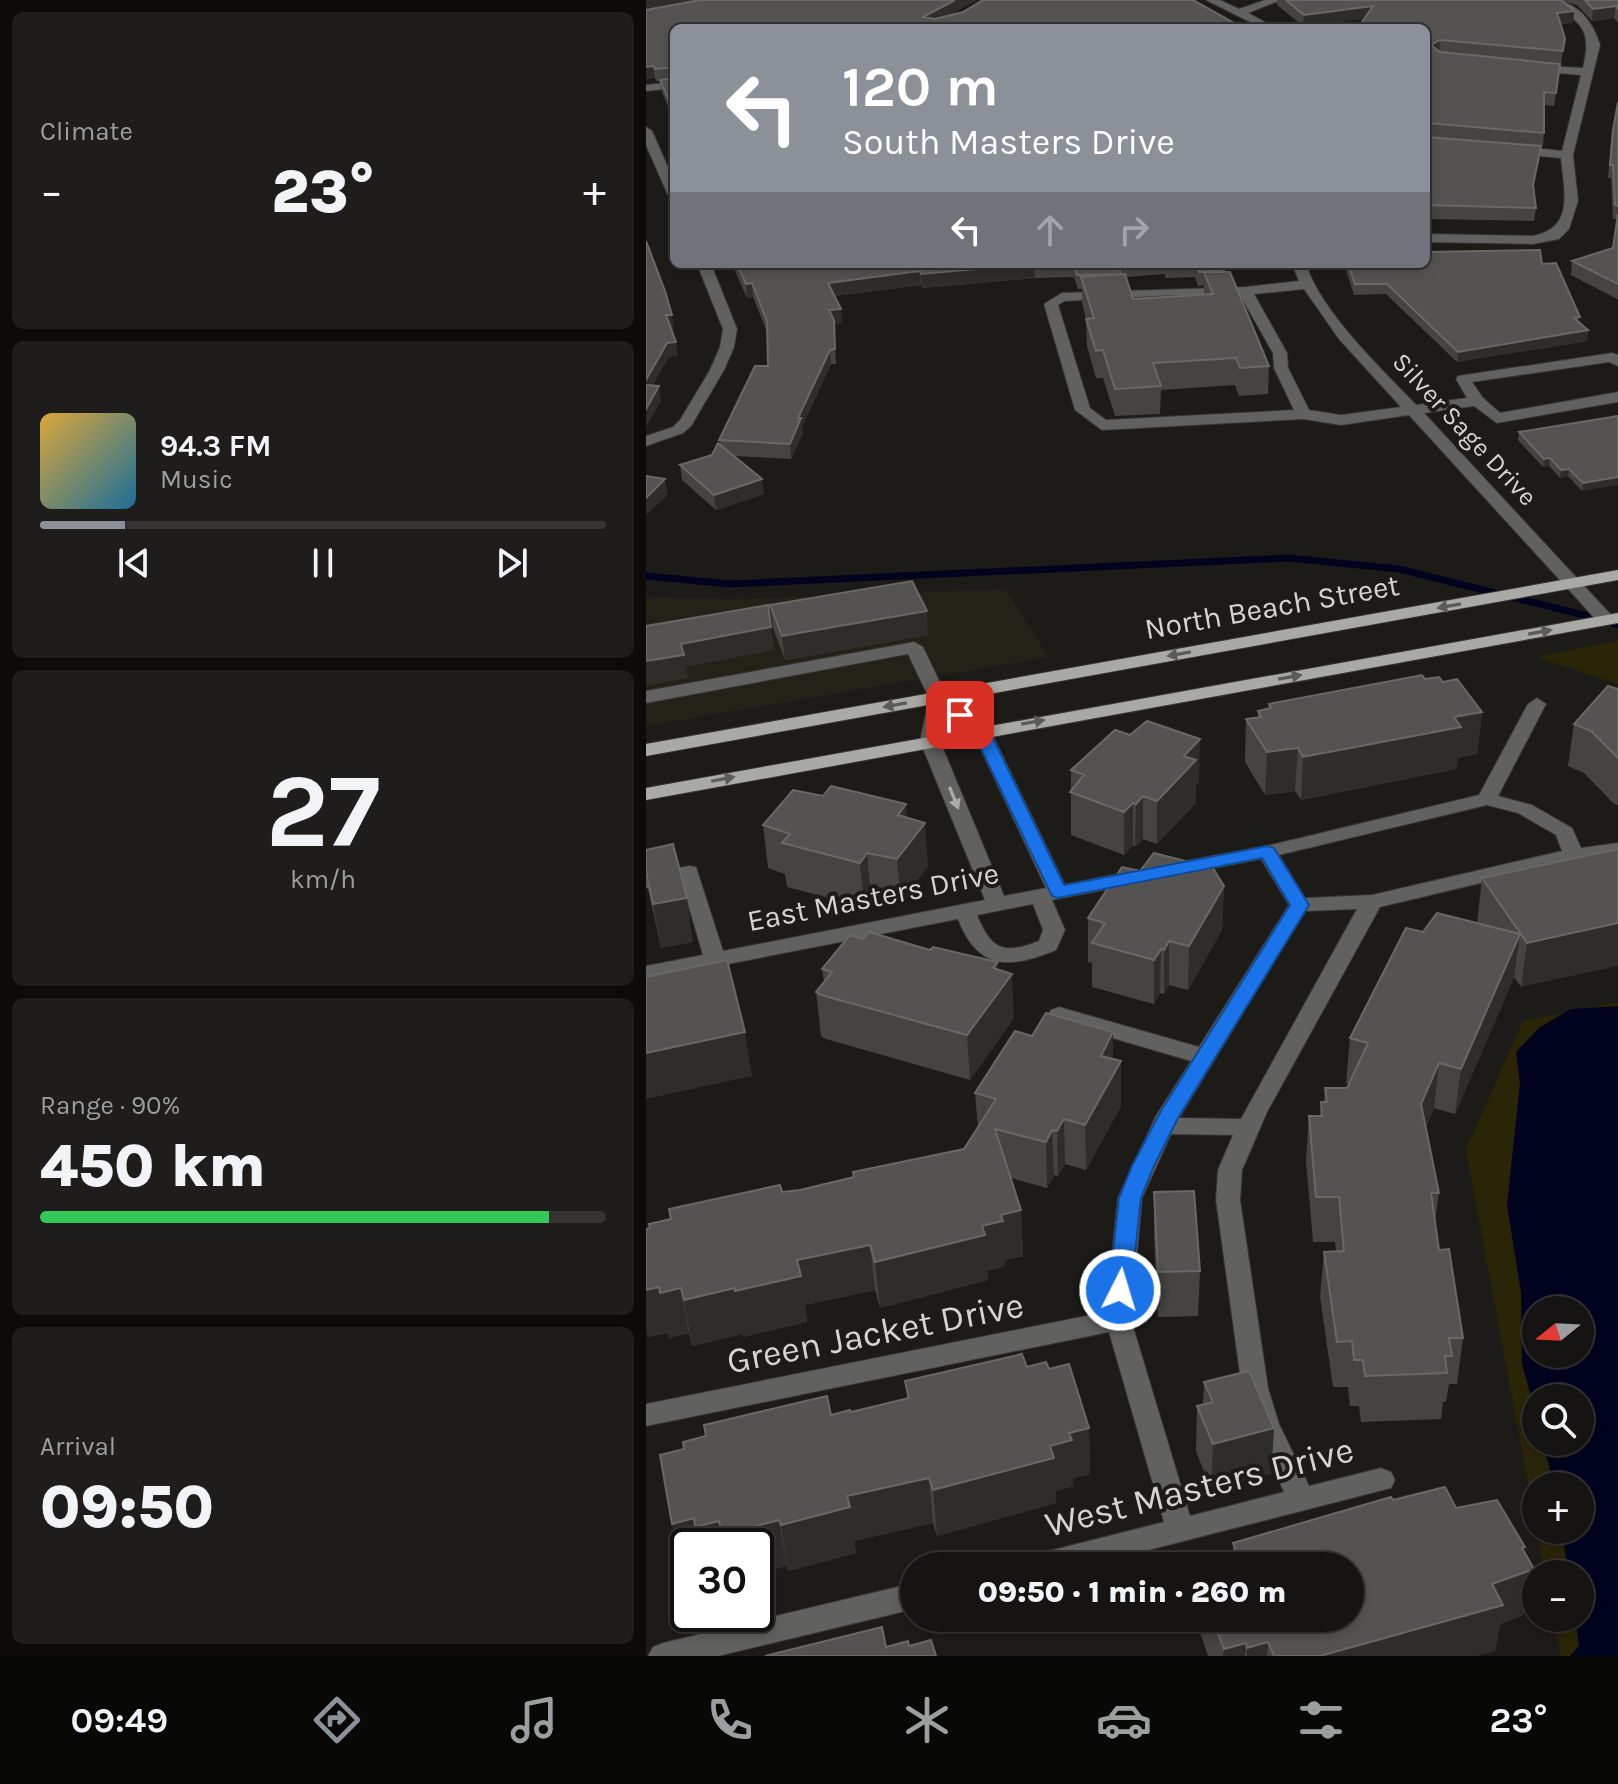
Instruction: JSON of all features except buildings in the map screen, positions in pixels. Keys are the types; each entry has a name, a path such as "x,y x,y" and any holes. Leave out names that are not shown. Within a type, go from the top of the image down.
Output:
{"main road":[{"name":"North Beach Street","path":"646,750 1618,575"},
{"path":"646,794 1612,619"}],"street":[{"path":"1211,0 1263,24"},
{"path":"1240,12 1276,0"},
{"path":"1430,238 1510,241 1554,236 1564,226 1572,201 1568,160 1594,45 1592,34 1583,20 1555,0"},
{"path":"1520,67 1588,72"},
{"path":"646,88 670,85"},
{"path":"646,131 670,186"},
{"path":"1500,149 1568,160"},
{"path":"651,440 678,430 692,416 727,347 730,329 706,268"},
{"name":"Silver Sage Drive","path":"1301,268 1308,284 1344,336 1572,584 1612,619"},
{"path":"1308,284 1245,291 1062,297 1051,304 1083,410 1102,425 1303,414 1341,420 1477,401"},
{"path":"1245,291 1280,353 1281,368 1303,414"},
{"path":"1618,362 1612,357 1463,379 1477,401 1497,418 1618,397"},
{"path":"646,697 914,647 938,698 982,732 1049,894 1054,930 1048,945 1032,953 1010,956 987,952 976,940 965,910"},
{"path":"938,698 930,741 997,904"},
{"path":"1487,799 1537,704"},
{"name":"East Masters Drive","path":"646,973 1267,852 1487,799 1525,809 1565,832 1573,855"},
{"path":"1299,905 1372,902 1573,855 1618,849"},
{"path":"1267,852 1299,905"},
{"path":"646,881 689,872 715,959"},
{"path":"1302,1501 1266,1424 1248,1350 1228,1200 1230,1170 1248,1127 1372,902"},
{"path":"1181,1531 1118,1320 1130,1198 1164,1126 1299,905"},
{"path":"1059,1015 1205,1057"},
{"path":"1164,1126 1248,1127"},
{"name":"Green Jacket Drive","path":"646,1415 1118,1320"},
{"name":"West Masters Drive","path":"1095,1552 1381,1480"},
{"path":"663,1656 900,1599"}],"shaded area":[{"path":"1005,589 1049,657 646,726 646,597 740,599"},
{"path":"1618,641 1618,684 1537,657 1612,642"},
{"path":"1618,1002 1618,1656 1561,1656 1556,1632 1594,1632 1594,1560 1542,1560 1540,1544 1594,1544 1594,1472 1526,1472 1523,1456 1594,1456 1594,1384 1522,1384 1522,1451 1466,1150 1523,1021"}],"water":[{"path":"1618,1006 1618,1656 1570,1656 1579,1646 1577,1632 1594,1632 1594,1560 1566,1560 1564,1544 1594,1544 1594,1472 1550,1472 1546,1456 1594,1456 1594,1384 1528,1384 1523,1368 1594,1368 1594,1296 1522,1296 1522,1363 1521,1293 1507,1205 1520,1083 1516,1052 1540,1027 1571,1009"}],"waterway":[{"path":"646,576 730,584 1289,558 1399,569 1608,621"},
{"path":"1608,621 1616,623"},
{"path":"1608,621 1618,624"}],"route":[{"path":"960,715 982,732 1058,892 1267,852 1299,905 1168,1116 1143,1166 1130,1198 1120,1290"}]}
